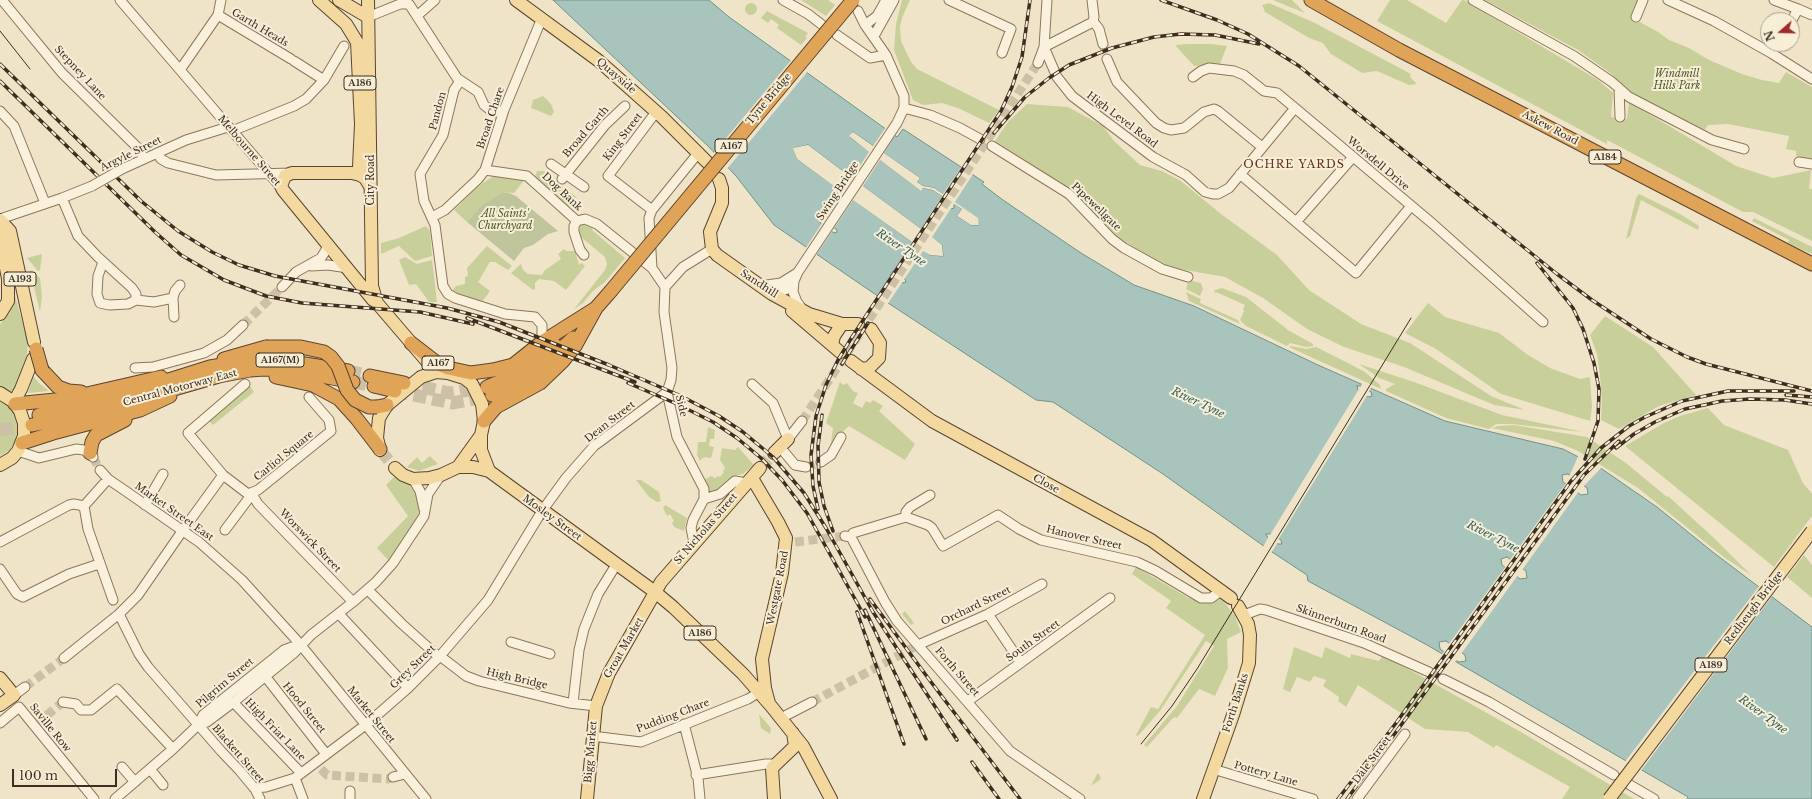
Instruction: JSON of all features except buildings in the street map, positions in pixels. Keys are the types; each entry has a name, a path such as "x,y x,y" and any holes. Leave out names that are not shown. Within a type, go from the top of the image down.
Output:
{"highway":[{"name":"Askew Road","path":"1311,0 1406,53 1812,264"},
{"name":"Askew Road","path":"1320,0 1343,15 1812,259"},
{"name":"Tyne Bridge","path":"596,308 855,6"},
{"path":"490,391 520,383 535,373 573,338 596,308"},
{"name":"A167","path":"411,343 437,363 448,368 471,373 493,370 513,365 542,342 596,308"},
{"name":"A167","path":"484,421 496,408 540,383 563,361 575,346 596,308"},
{"name":"A167(M)","path":"35,346 36,370 58,387 69,391 89,392"},
{"name":"A167(M)","path":"215,372 228,356 266,347 301,347 324,352 331,357 338,366 347,390 355,400 369,407 382,406"},
{"name":"Central Motorway East","path":"32,420 91,413 182,381 274,359 351,376"},
{"name":"A167(M)","path":"215,372 278,377 313,385 339,399 368,433 380,450"},
{"name":"A167(M)","path":"15,403 65,398 143,379 162,376 182,381"},
{"name":"A167(M)","path":"20,447 45,435 140,410 162,401 182,381"},
{"path":"372,381 399,387"},
{"name":"A167(M)","path":"91,455 92,442 96,435 122,422 140,410"}],"main road":[{"name":"City Road","path":"319,0 346,24 357,42 361,124 356,170"},
{"path":"343,2 360,0"},
{"name":"A186","path":"368,0 368,17"},
{"name":"Quayside","path":"516,0 599,60 699,152 707,162"},
{"path":"343,2 368,17"},
{"name":"City Road","path":"368,17 372,286 377,304 436,372"},
{"path":"356,170 371,148"},
{"path":"283,190 281,186 284,178 292,173 356,170"},
{"path":"356,170 365,178 371,188"},
{"path":"712,249 710,232 722,203 722,188 719,179"},
{"name":"Melbourne Street","path":"283,190 377,304"},
{"name":"A193","path":"0,219 10,231 35,346"},
{"name":"A193","path":"0,236 3,249 1,253 8,279 8,301 0,314"},
{"name":"Sandhill","path":"712,249 724,261 760,286 809,314 842,324 858,324"},
{"path":"348,268 359,270 366,268 371,263"},
{"path":"772,294 836,348 834,336 842,324"},
{"path":"872,329 880,343 880,377 891,390"},
{"path":"421,377 424,368 423,358"},
{"path":"861,369 869,368 879,358"},
{"name":"Close","path":"851,361 934,422 1151,540 1222,590 1238,607"},
{"path":"15,403 36,370"},
{"path":"380,450 377,428 382,406 421,377 436,372 456,376 472,384 482,404 484,421 481,435 481,450 489,471"},
{"path":"0,393 15,403 20,411 24,423 20,447 12,458 0,465"},
{"path":"395,468 403,475 413,479 429,478 441,475 458,467 481,435"},
{"name":"Mosley Street","path":"458,467 473,467 489,471 616,565"},
{"name":"St Nicholas Street","path":"655,592 661,582 694,543 760,468"},
{"name":"Westgate Road","path":"749,481 791,543 782,573 762,659 764,688 771,706"},
{"name":"Redheugh Bridge","path":"1609,799 1812,531"},
{"name":"A186","path":"616,565 655,592 743,674 755,689"},
{"name":"Groat Market","path":"596,706 609,673 655,592"},
{"name":"Forth Banks","path":"1202,799 1249,663 1250,635 1238,607"},
{"path":"743,674 752,672 762,659"},
{"path":"0,678 14,695 0,705"},
{"path":"755,689 793,733 808,756 831,799"},
{"name":"Bigg Market","path":"587,799 596,706"},
{"path":"774,799 776,766 795,746 793,733"},
{"path":"776,766 808,756"}],"street":[{"name":"Stepney Lane","path":"2,0 62,73 138,148 140,160"},
{"name":"Melbourne Street","path":"120,0 283,190"},
{"path":"180,70 218,15 221,0"},
{"path":"418,15 435,0"},
{"path":"783,0 808,14 821,24"},
{"path":"865,25 877,16 886,0"},
{"path":"874,36 894,0"},
{"path":"949,0 1011,29 1002,53"},
{"path":"1038,63 1044,47 1047,0"},
{"path":"1092,0 1094,17 1093,22 1099,30 1103,44"},
{"path":"1473,0 1574,56 1619,88 1629,97 1700,134 1738,151"},
{"path":"1636,17 1643,0"},
{"path":"1668,0 1714,21 1771,53 1812,80"},
{"path":"1774,0 1812,15"},
{"path":"368,17 406,3 411,5 460,81 478,92 484,105 489,110 496,112 504,110"},
{"path":"855,6 865,25 886,55 904,96 904,108 930,115 960,128 980,139"},
{"name":"Garth Heads","path":"218,15 324,80"},
{"name":"Broad Chare","path":"434,221 446,212 485,170 504,110 542,18"},
{"path":"1044,47 1093,22"},
{"path":"837,35 870,58 886,55"},
{"name":"Argyle Street","path":"0,219 92,186 140,160 186,140 230,129 294,106 312,94 324,80 344,46"},
{"name":"High Level Road","path":"1044,47 1057,77 1072,96 1153,156 1193,179 1205,192 1218,194 1224,192 1240,174"},
{"path":"1107,59 1117,82 1156,123 1164,128 1171,130 1184,128 1204,112 1214,109 1218,110 1262,147"},
{"name":"Worsdell Drive","path":"1193,77 1201,71 1209,68 1234,71 1244,75 1264,91 1277,93 1543,322"},
{"name":"Pandon","path":"460,81 454,90 443,135 420,174 424,201 434,221 443,284 448,294 455,298 505,314 535,317 542,325 542,342"},
{"path":"1619,88 1620,116"},
{"name":"Broad Garth","path":"564,177 605,125 625,106"},
{"name":"Swing Bridge","path":"800,268 892,129 904,108"},
{"path":"1295,108 1240,174 1296,222 1356,273 1410,206"},
{"path":"0,111 14,126 45,203"},
{"name":"King Street","path":"652,210 608,176 656,112"},
{"name":"Pipewellgate","path":"992,146 1069,194 1112,239 1124,248 1162,269 1188,277"},
{"path":"652,268 649,218 652,210 699,152"},
{"path":"157,153 161,159 168,163 216,175 292,173"},
{"path":"1296,222 1353,157"},
{"path":"1799,162 1812,164"},
{"name":"Broad Garth","path":"551,164 564,177 584,188"},
{"name":"Dog Bank","path":"485,170 525,175 534,181 577,221"},
{"path":"62,198 78,236 103,262 132,288 136,294 136,300"},
{"path":"584,255 574,232 574,226 577,221 585,219 593,222 652,268 665,286 683,267 712,249"},
{"path":"282,287 296,272 321,258 326,250 327,243"},
{"path":"103,262 98,276 97,294 100,303 109,305 128,304 136,300 154,302 173,298"},
{"path":"306,267 328,264 348,268"},
{"path":"800,268 794,282 793,292 797,302 809,314"},
{"path":"760,286 781,283 800,268"},
{"path":"772,294 785,290 794,282"},
{"path":"174,317 173,298 175,291 180,284"},
{"name":"Side","path":"665,286 664,312 672,368 671,380 666,392 677,437 700,479 704,497"},
{"path":"135,368 152,367 204,353 227,340 243,325"},
{"name":"Carliol Square","path":"246,384 188,433 223,475 244,492 252,494 331,431 329,420 309,397"},
{"path":"752,384 773,403 781,446 795,465 800,468 806,467"},
{"name":"Dean Street","path":"542,511 566,478 593,448 666,392"},
{"path":"781,446 802,420"},
{"path":"821,462 831,455 841,437"},
{"path":"20,447 39,458 76,449 84,450 91,455"},
{"name":"Market Street East","path":"100,470 108,479 183,530 216,555 242,580 300,644"},
{"path":"145,505 163,474"},
{"path":"64,658 119,614 138,595 223,475"},
{"name":"Pilgrim Street","path":"198,725 203,715 266,664 284,650 300,644 368,590 393,562 424,516 428,494 441,475"},
{"path":"84,506 108,479"},
{"path":"413,479 420,491 424,503 424,516"},
{"path":"694,543 691,535 692,520 704,497 720,494 735,481 749,481"},
{"path":"225,530 252,494"},
{"name":"Worswick Street","path":"252,494 258,504 354,602"},
{"path":"906,517 906,512 910,507 930,495"},
{"path":"0,542 69,504 84,506"},
{"path":"84,506 88,529 99,564 113,600"},
{"name":"Grey Street","path":"254,788 266,787 319,765 326,754 408,688 440,657 472,621 488,600 542,511"},
{"name":"Hanover Street","path":"906,517 928,525 932,528 943,546 998,515 1019,529 1041,540 1137,562 1156,571 1201,598 1211,598 1222,590"},
{"name":"Forth Street","path":"906,517 853,533 848,537 892,614 1015,755 1080,799"},
{"path":"0,569 17,594 20,596 26,595 69,574 99,564"},
{"path":"574,704 579,650 584,628 598,594 616,565"},
{"name":"Orchard Street","path":"918,645 988,614 1042,584"},
{"name":"High Bridge","path":"368,590 402,624 440,657 466,676 479,682 574,704 596,706"},
{"name":"South Street","path":"968,701 1110,598"},
{"name":"Skinnerburn Road","path":"1238,607 1266,610 1364,643 1429,672"},
{"name":"Blackett Street","path":"119,614 145,663 254,788 260,799"},
{"path":"339,614 408,688"},
{"path":"988,614 1021,663"},
{"path":"511,642 550,654"},
{"name":"Pilgrim Street","path":"198,725 207,722 233,702 294,653 300,644"},
{"name":"Market Street","path":"300,644 426,799"},
{"name":"Hood Street","path":"265,676 326,754"},
{"path":"1443,679 1489,702 1614,775"},
{"path":"14,695 25,687"},
{"path":"63,702 76,704 81,710 91,710 117,689 173,749"},
{"name":"Pudding Chare","path":"592,736 641,742 748,699 755,689"},
{"name":"High Friar Lane","path":"233,702 298,775"},
{"path":"781,718 812,702"},
{"name":"Saville Row","path":"0,723 19,707 94,799"},
{"path":"684,724 700,799"},
{"path":"115,799 173,749 198,725"},
{"name":"Dale Street","path":"1357,799 1405,734"},
{"path":"696,775 766,764 776,766"},
{"path":"122,767 135,782"},
{"path":"150,769 163,785"},
{"name":"Pottery Lane","path":"1213,769 1313,799"},
{"path":"393,777 405,774"},
{"path":"298,775 303,799"},
{"path":"1630,785 1654,799"}],"green space":[{"path":"801,0 828,0 835,5 826,16"},
{"path":"902,0 910,0 902,18 900,27 901,41 911,62 917,69 999,110 989,123 958,108 942,103 923,105 913,100 894,50 896,24"},
{"path":"1273,0 1292,0 1305,13 1280,3"},
{"path":"1390,0 1407,0 1446,23 1462,0 1464,0 1598,80 1613,93 1611,117 1627,119 1629,102 1736,166 1773,178 1811,170 1809,189 1812,189 1812,241 1753,212 1743,212 1607,140 1607,144 1377,21"},
{"name":"Windmill Hills Park","path":"1485,0 1638,0 1631,17 1669,40 1689,48 1709,60 1742,74 1779,83 1786,72 1812,87 1812,159 1796,156 1796,151 1786,149 1789,136 1728,124 1708,125 1704,131 1631,93 1609,72 1578,50"},
{"path":"751,3 755,5 757,9 755,13 751,15 747,13 745,9 747,5"},
{"path":"1269,3 1313,22 1411,74 1410,77 1417,84 1409,85 1377,71 1362,73 1331,54 1323,43 1309,38 1265,12 1262,5"},
{"path":"767,11 808,33 805,37 807,38 801,45 777,28 779,25 771,19 768,23 761,18"},
{"path":"1212,44 1227,46 1220,64 1194,66 1175,45"},
{"path":"543,96 551,104 554,112 551,116 531,108 533,100"},
{"path":"1027,104 1068,107 1103,126 1114,141 1140,165 1162,171 1181,181 1221,214 1277,255 1309,290 1361,324 1410,343 1491,396 1525,410 1494,405 1404,367 1344,347 1307,329 1263,298 1225,277 1180,269 1158,262 1136,249 1116,235 1072,190 995,141 1008,122"},
{"path":"537,171 544,171 558,183 550,193 535,177"},
{"path":"495,175 526,178 514,193 502,192 481,206 467,222 454,210 477,187"},
{"path":"560,184 576,197 567,209 552,194"},
{"name":"All Saints' Churchyard","path":"502,192 516,196 558,231 548,234 533,245 524,248 514,261 467,222 481,206"},
{"path":"1639,194 1680,214 1699,226 1698,230 1641,200 1630,236 1626,239 1636,198"},
{"path":"1754,218 1812,247 1812,254 1788,243 1789,240 1752,221"},
{"path":"582,223 595,225 592,230 625,258 605,282 593,291 583,303 574,309 605,270 607,264 605,257 581,237 579,230"},
{"path":"426,226 430,231 432,256 415,261 399,246 381,254 381,243 399,238"},
{"path":"487,246 512,266 508,270 495,262 490,262 478,282 490,291 481,303 450,293 456,286 465,284 465,277 468,276 467,268"},
{"path":"564,249 566,251 575,251 579,265 582,263 585,266 566,290 554,281 539,279 535,283 535,289 533,290 511,273 521,264 523,270 528,274 542,275 545,270 561,259 558,254"},
{"path":"42,254 40,270 38,271 27,258"},
{"path":"405,257 417,264 432,260 437,302 429,302 416,284 409,285 399,260"},
{"path":"30,270 40,278 42,296 40,312"},
{"path":"1189,280 1201,283 1203,289 1200,296 1186,289"},
{"path":"1222,288 1246,297 1288,330 1313,344 1313,346 1306,347 1290,343 1287,346 1246,326 1240,320 1245,305 1216,292 1214,294 1215,290"},
{"path":"14,292 28,342 26,367 14,392 0,388 0,324 10,312"},
{"path":"1186,292 1201,299 1200,303 1238,320 1240,324 1189,301"},
{"path":"1428,303 1445,317 1499,333 1528,355 1550,368 1580,379 1590,377 1592,407 1590,421 1501,394 1436,349 1405,333"},
{"path":"1605,316 1653,347 1696,395 1659,406 1619,429 1601,420 1602,400 1600,376 1597,354 1590,335"},
{"path":"1291,346 1306,349 1316,347 1365,372 1380,385 1381,389 1289,347"},
{"path":"1359,364 1414,382 1502,415 1583,432 1512,424 1496,424 1489,429 1446,418 1386,391 1386,389 1395,384 1379,378"},
{"path":"33,376 39,383 49,391 28,393"},
{"path":"840,382 843,385 847,383 853,391 858,393 853,403 862,408 866,401 870,403 873,400 883,406 879,411 915,444 905,460 849,426 837,437 830,449 833,428 826,423"},
{"path":"249,385 254,392 213,425 207,419"},
{"path":"0,398 12,405 19,421 17,438 10,450 0,456"},
{"path":"1708,408 1724,425 1788,450 1803,483 1812,494 1812,516 1774,567 1625,446 1664,423 1680,416"},
{"path":"1514,425 1587,437 1626,463 1667,497 1668,496 1714,538 1751,575 1725,558 1638,488 1578,451 1554,441 1492,428"},
{"path":"708,427 715,430 714,439 710,439 709,446 714,447 711,458 704,457 700,461 697,455 698,442 706,442"},
{"path":"738,447 754,465 743,474 734,476 718,492 711,494 704,480 711,476 715,478 718,476 720,477 724,472 723,471 725,468 720,460 722,448 735,450"},
{"path":"430,456 438,464 419,471 407,467 417,457 422,463"},
{"path":"394,477 407,483 415,490 421,507 416,522 391,563 377,548 408,516 386,485"},
{"path":"636,480 641,480 659,492 661,501 657,502 649,497"},
{"path":"665,505 687,518 684,531 674,527 672,523 674,521 670,514 667,516 663,508"},
{"path":"1804,555 1812,565 1812,598 1787,577"},
{"path":"1136,567 1187,597 1200,602 1218,598 1224,602 1235,616 1241,632 1227,639 1228,668 1215,696 1199,689 1177,718 1174,717 1147,747 1144,745 1177,706 1214,646 1206,641 1160,711 1138,736 1136,735 1151,707 1158,709 1205,635 1166,608 1171,601 1132,574"},
{"path":"905,611 914,623 911,625 902,614"},
{"path":"1294,647 1322,658 1325,647 1350,658 1351,654 1379,661 1383,655 1521,732 1634,799 1562,799 1570,787 1496,745 1494,748 1468,732 1425,729 1358,685 1346,707 1338,701 1339,697 1323,686 1326,680 1314,676 1310,682 1297,677 1290,692 1283,689"},
{"path":"759,714 771,728 770,734 761,728"},
{"path":"1097,774 1099,774 1101,779 1091,786"}],"water":[{"name":"River Tyne","path":"553,0 709,0 729,17 897,137 903,129 984,182 982,184 1003,200 1081,253 1134,285 1194,306 1318,365 1445,421 1563,449 1602,469 1657,507 1714,553 1812,627 1812,799 1687,799 1688,797 1427,645 1308,581 1307,575 1272,552 1163,474 1053,402 1036,400 882,299 774,225 736,176 708,146","holes":["853,132 920,178 917,182 923,186 934,188 977,218 979,225 971,225 957,216 962,209 933,190 923,188 920,190 850,137","808,145 942,245 943,256 930,255 797,159 794,148","942,196 954,204 954,208 951,209 939,201","820,220 823,220 837,230 837,232 834,233 821,224","893,271 905,279 906,282 902,283 890,275","1357,386 1361,386 1371,392 1372,396 1368,397 1358,390","1568,474 1587,488 1588,494 1581,495 1563,482 1562,475","1266,534 1271,534 1281,540 1282,544 1278,544 1268,538","1507,557 1526,571 1527,578 1520,579 1502,565 1501,559","1446,641 1465,655 1466,661 1459,662 1440,649 1439,642"]}],"pier":[{"path":"792,59 808,71 727,169 713,154"},
{"path":"886,127 896,134 884,153 920,178 917,182 923,186 934,188 943,194 962,166 973,174 955,202 978,218 979,225 971,225 957,216 962,209 954,204 952,206 943,199 942,200 952,207 932,237 942,245 943,256 930,255 923,251 903,281 887,305 876,298 912,242 853,200 833,230 823,222 842,192 797,159 793,148 808,145 852,178 869,152 849,136 853,132 873,146","holes":["853,135 917,178 915,182 920,188 852,136","808,147 940,246 941,254 931,253 798,158 796,149","880,160 921,191 923,188 933,190 942,196 921,229 863,186","963,211 976,219 976,223 971,223 960,215"]},
{"path":"822,223 833,230 815,257 805,249"},
{"path":"1363,382 1372,386 1368,393 1360,388"},
{"path":"1359,389 1368,394 1278,540 1270,535"},
{"path":"1579,454 1602,467 1583,487 1569,477"},
{"path":"1567,482 1579,491 1522,570 1509,561"},
{"path":"1269,536 1278,542 1271,553 1263,547"},
{"path":"1506,566 1518,575 1461,654 1448,645"},
{"path":"1760,585 1773,595 1640,772 1624,763"},
{"path":"1445,650 1458,659 1454,663 1441,656"}],"tunnel":[{"path":"1103,44 1107,59"},
{"path":"802,421 1038,63"},
{"path":"243,325 282,287"},
{"path":"348,371 370,376"},
{"path":"353,382 374,386"},
{"path":"404,383 450,393 482,388"},
{"path":"395,391 452,403 491,396"},
{"path":"0,430 32,425"},
{"path":"381,451 395,468"},
{"path":"760,468 774,453"},
{"path":"93,457 100,470"},
{"path":"806,467 821,462"},
{"path":"795,542 845,536"},
{"path":"812,702 918,645"},
{"path":"25,687 64,658"},
{"path":"1429,672 1443,679"},
{"path":"36,724 63,702"},
{"path":"321,769 327,775 388,779 393,777"}],"tram line":[{"path":"0,31 30,69"},
{"path":"1141,744 1172,706 1197,669 1411,318"}],"railway":[{"path":"818,509 813,486 811,455 816,416 826,385 838,360 852,337 1001,111 1012,87 1022,57 1030,0"},
{"path":"1161,0 1217,20 1248,34 1299,66 1557,274 1592,300 1651,339 1687,357 1706,364 1812,391"},
{"path":"994,133 1025,97 1049,78 1069,65 1112,48 1154,37 1181,34 1215,35 1259,44"},
{"path":"0,64 141,201 178,231 212,252 239,265 275,276 447,308 499,322 609,365 681,396 719,416 743,432 773,457 804,493 826,528 873,612 957,740"},
{"path":"0,81 155,232 181,255 224,280 266,296 302,303 420,312 473,324"},
{"path":"1537,263 1573,308 1583,329 1594,363 1599,389 1598,421 1585,459"},
{"path":"467,318 635,382"},
{"path":"842,364 868,323"},
{"path":"628,383 677,404 713,422 737,438 761,458 782,480 807,513 865,617"},
{"path":"1338,799 1396,723 1571,481 1601,448 1629,426 1645,417 1682,401 1728,391 1794,391"},
{"path":"1786,395 1812,397"},
{"path":"1616,448 1634,434 1655,422 1685,409 1722,401 1750,399 1785,400 1812,404"},
{"path":"822,415 818,446 819,482 824,506 833,531"},
{"path":"1347,799 1584,475 1619,441"},
{"path":"870,599 1020,799"},
{"path":"865,610 926,739"},
{"path":"857,612 904,744"},
{"path":"972,762 999,799"}],"district":[{"name":"OCHRE YARDS","path":"1294,165"}]}
